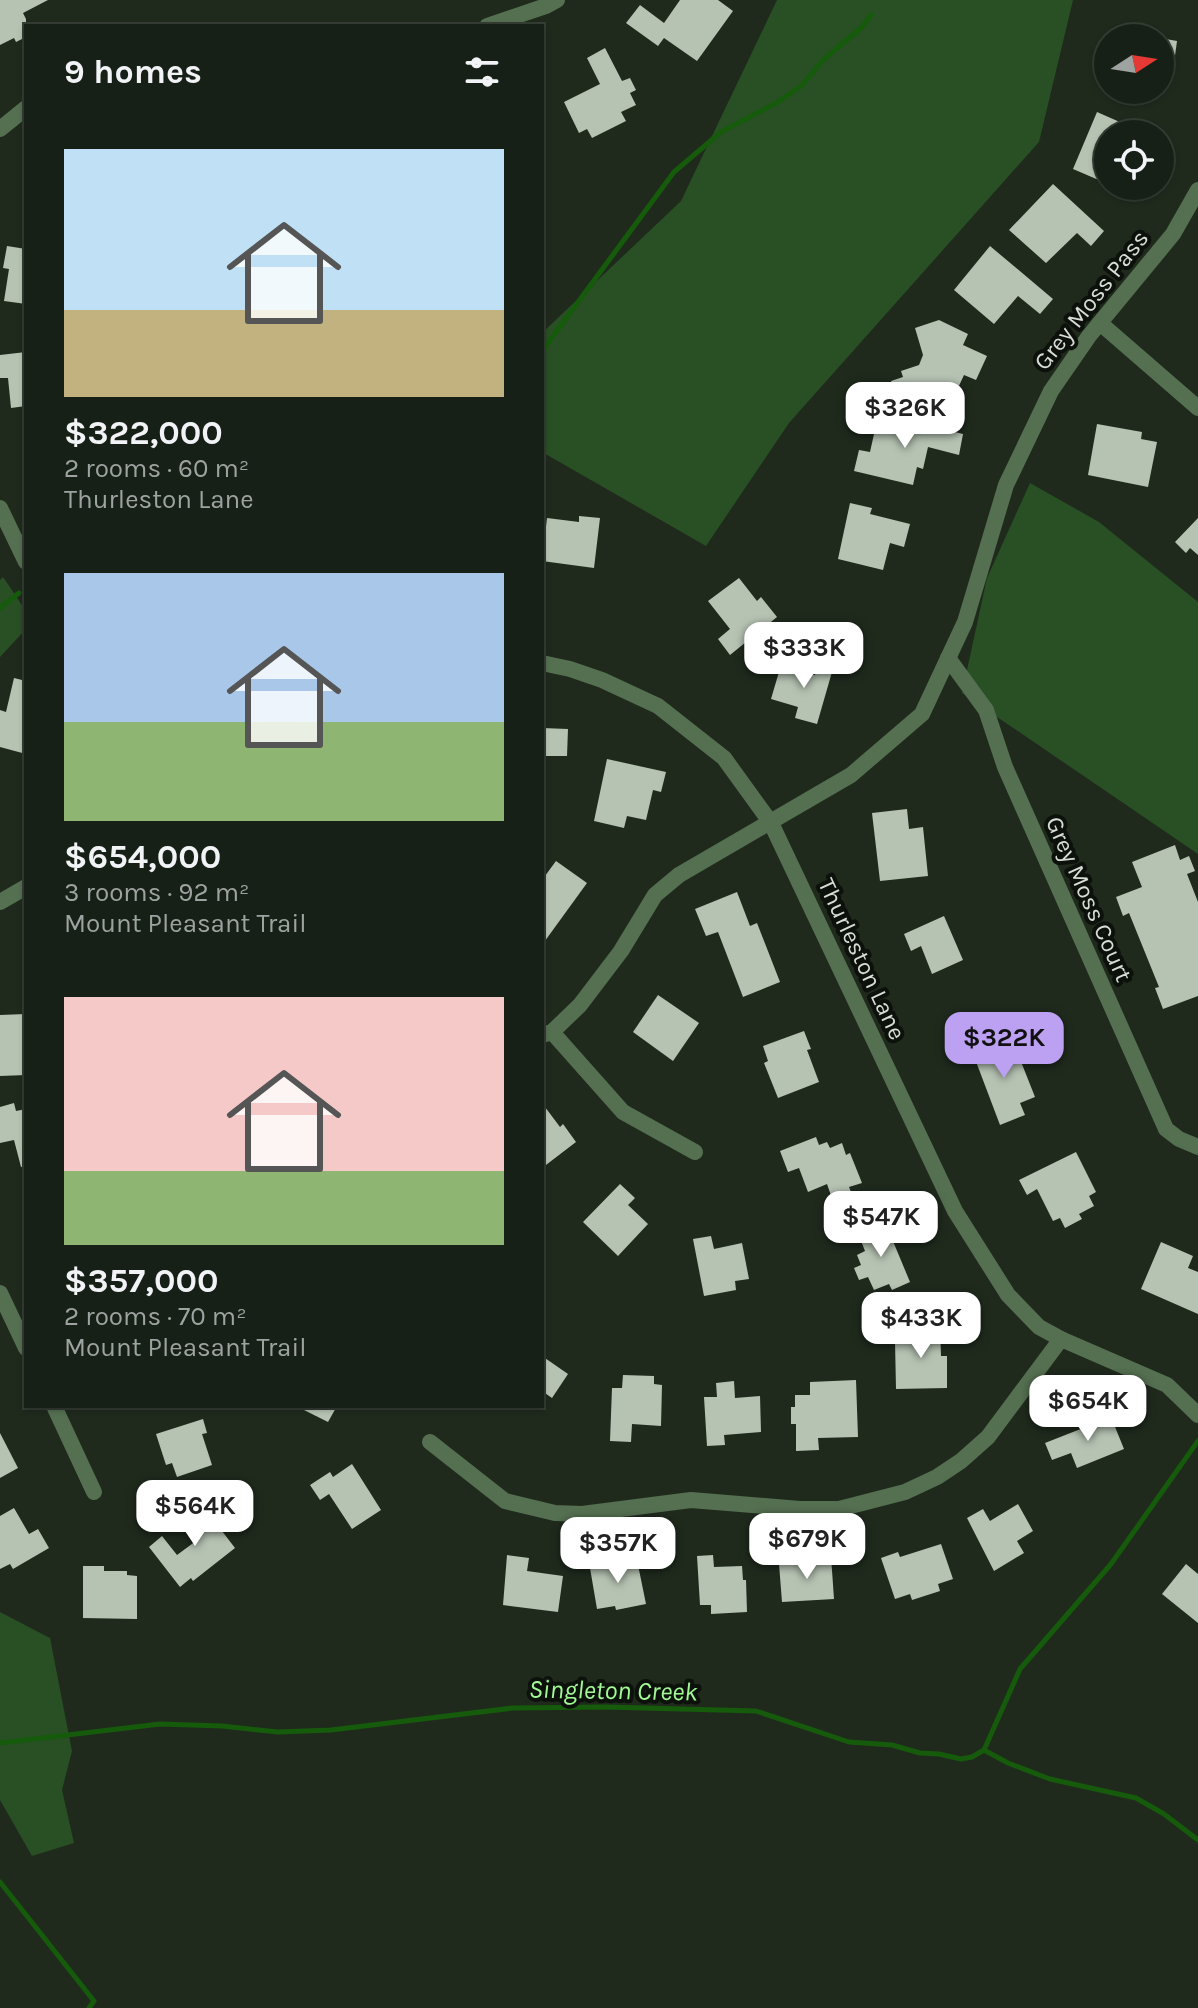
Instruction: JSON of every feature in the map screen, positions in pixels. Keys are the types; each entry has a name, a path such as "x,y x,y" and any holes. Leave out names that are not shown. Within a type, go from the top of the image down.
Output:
{"street":[{"path":"493,24 557,0"},
{"path":"0,129 24,110"},
{"name":"Grey Moss Pass","path":"547,1033 580,1005 621,951 655,895 679,875 851,775 922,714 965,622 1006,485 1051,391 1100,323 1173,234 1198,190"},
{"path":"1100,323 1198,408"},
{"path":"0,508 24,558"},
{"name":"Grey Moss Court","path":"948,658 986,710 1005,767 1166,1129 1198,1147"},
{"name":"Thurleston Lane","path":"544,664 602,680 658,706 724,758 771,823 955,1211 1008,1295 1039,1327 1167,1385 1198,1415"},
{"path":"0,902 24,888"},
{"path":"547,1033 623,1112 695,1152"},
{"path":"0,1293 24,1344"},
{"path":"430,1442 505,1501 555,1513 582,1514 691,1500 839,1509 905,1492 961,1461 988,1437 1061,1339"},
{"path":"55,1408 94,1492"}],"green space":[{"path":"777,0 1073,0 1039,142 789,423 706,546 544,453 544,331 681,201"},
{"path":"1030,483 1099,522 1198,602 1198,854 962,693 987,578"},
{"path":"3,577 24,608 24,631 0,657 0,580"},
{"path":"0,1612 50,1638 72,1751 62,1790 74,1843 32,1856 0,1800"}],"building":[{"path":"0,0 48,0 23,13 26,19 24,38 16,42 14,38 0,45"},
{"path":"680,0 718,0 733,11 697,61 664,38 658,46 626,23 640,5 664,23"},
{"path":"605,48 622,81 630,78 636,90 630,93 636,105 621,112 626,121 592,138 587,129 579,133 564,102 600,84 587,58"},
{"path":"1097,112 1115,120 1094,120 1094,178 1073,169"},
{"path":"1053,184 1104,231 1091,246 1077,233 1046,263 1009,230"},
{"path":"7,246 24,249 24,304 4,301 9,269 3,268"},
{"path":"990,246 1053,299 1040,314 1018,296 994,324 954,290"},
{"path":"939,320 968,334 963,345 987,356 976,380 964,375 957,390 946,394 940,408 912,396 910,389 895,393 891,381 903,377 901,371 919,365 923,355 915,328"},
{"path":"24,352 24,406 11,408 8,378 0,378 0,355"},
{"path":"897,418 963,434 959,455 928,447 923,469 917,467 913,485 854,471 859,450 870,452 876,425 894,429"},
{"path":"1097,424 1142,432 1141,439 1157,442 1148,487 1088,475"},
{"path":"850,503 872,508 870,514 910,524 904,547 890,543 883,570 838,559"},
{"path":"579,516 600,518 594,568 544,561 547,518 579,522"},
{"path":"1198,518 1198,555 1190,548 1186,553 1175,542"},
{"path":"739,578 757,601 761,597 777,617 730,655 718,639 730,629 708,601"},
{"path":"819,661 834,665 817,724 795,718 798,707 771,699 781,665 815,675"},
{"path":"14,678 24,680 24,753 0,747 0,710 6,712"},
{"path":"544,728 568,729 567,756 544,756"},
{"path":"607,759 666,772 661,792 653,790 646,820 627,816 624,828 594,821"},
{"path":"907,809 909,829 923,827 928,876 880,881 872,813"},
{"path":"1175,845 1180,860 1189,856 1195,871 1187,874 1198,902 1198,996 1163,1009 1155,988 1159,987 1129,913 1123,916 1116,897 1142,887 1132,862"},
{"path":"556,861 587,883 544,942 544,877"},
{"path":"737,892 750,926 757,923 780,982 743,997 718,932 706,936 695,909"},
{"path":"944,916 963,960 932,974 921,946 911,951 904,934"},
{"path":"658,995 699,1023 673,1061 633,1032"},
{"path":"24,1014 24,1075 0,1076 0,1015"},
{"path":"804,1031 811,1049 807,1050 819,1082 778,1098 764,1063 768,1061 763,1046"},
{"path":"1012,1039 1035,1097 1020,1103 1025,1115 1000,1125 972,1051"},
{"path":"14,1103 16,1111 24,1109 24,1166 21,1167 14,1140 0,1143 0,1107"},
{"path":"544,1106 560,1127 563,1124 576,1142 544,1166"},
{"path":"816,1137 819,1145 827,1142 830,1148 842,1143 846,1155 850,1153 862,1183 849,1187 853,1197 834,1204 827,1184 808,1192 799,1168 788,1172 780,1151"},
{"path":"1076,1152 1096,1192 1089,1196 1094,1206 1079,1214 1082,1219 1065,1228 1060,1218 1053,1221 1037,1189 1027,1195 1019,1180"},
{"path":"620,1184 635,1198 628,1205 648,1224 618,1256 583,1222"},
{"path":"885,1222 910,1282 892,1290 889,1284 874,1290 868,1277 859,1280 854,1268 861,1265 857,1255 865,1251 858,1233"},
{"path":"711,1236 714,1249 742,1243 749,1279 735,1281 736,1290 704,1296 693,1239"},
{"path":"1161,1242 1193,1256 1188,1268 1198,1272 1198,1314 1141,1289"},
{"path":"912,1324 940,1324 941,1356 947,1356 947,1388 896,1389 895,1341 912,1340"},
{"path":"544,1357 568,1374 552,1398 544,1392"},
{"path":"623,1375 654,1376 654,1384 662,1385 661,1426 632,1424 631,1442 610,1441 612,1388 622,1388"},
{"path":"856,1380 858,1437 818,1438 819,1450 796,1451 796,1424 791,1424 795,1395 810,1395 810,1382"},
{"path":"734,1381 735,1398 760,1396 761,1432 724,1435 725,1445 707,1446 704,1397 717,1397 716,1383"},
{"path":"300,1408 336,1408 328,1422"},
{"path":"1111,1417 1124,1449 1077,1468 1071,1453 1052,1460 1045,1443"},
{"path":"203,1419 207,1433 202,1434 212,1465 177,1477 172,1463 166,1465 156,1434"},
{"path":"0,1433 18,1468 0,1478"},
{"path":"352,1464 381,1510 352,1529 329,1494 320,1500 310,1485 330,1472 333,1477"},
{"path":"199,1501 235,1548 193,1581 191,1578 180,1587 149,1547 162,1536 177,1555 200,1538 182,1515"},
{"path":"1018,1504 1033,1531 1017,1541 1024,1553 994,1571 967,1518 983,1509 990,1521"},
{"path":"14,1508 29,1534 38,1529 49,1548 13,1569 10,1564 0,1569 0,1516"},
{"path":"941,1544 953,1579 938,1584 940,1591 912,1600 910,1594 895,1599 881,1558 898,1552 900,1557"},
{"path":"507,1555 529,1558 527,1571 563,1576 558,1612 503,1605"},
{"path":"636,1555 646,1604 616,1610 615,1606 597,1609 590,1568 622,1562 621,1558"},
{"path":"713,1555 714,1567 742,1566 743,1580 746,1580 747,1612 711,1614 711,1605 700,1605 697,1556"},
{"path":"831,1556 834,1599 782,1602 779,1564 812,1562 812,1558"},
{"path":"1186,1564 1198,1574 1198,1623 1162,1594"},
{"path":"83,1566 104,1566 104,1571 127,1571 127,1575 137,1576 137,1619 83,1618"}],"waterway":[{"path":"544,348 674,172 721,132 778,102 801,86 824,59 862,27 871,15"},
{"path":"0,608 19,593"},
{"path":"984,1750 1020,1669 1111,1564 1198,1441"},
{"name":"Singleton Creek","path":"0,1743 160,1724 278,1732 331,1730 513,1708 606,1707 756,1711 849,1742 892,1745 961,1759 984,1750"},
{"name":"Singleton Creek","path":"984,1750 1050,1779 1136,1798 1164,1814 1198,1840"},
{"path":"0,1882 94,2001 89,2008"}]}
